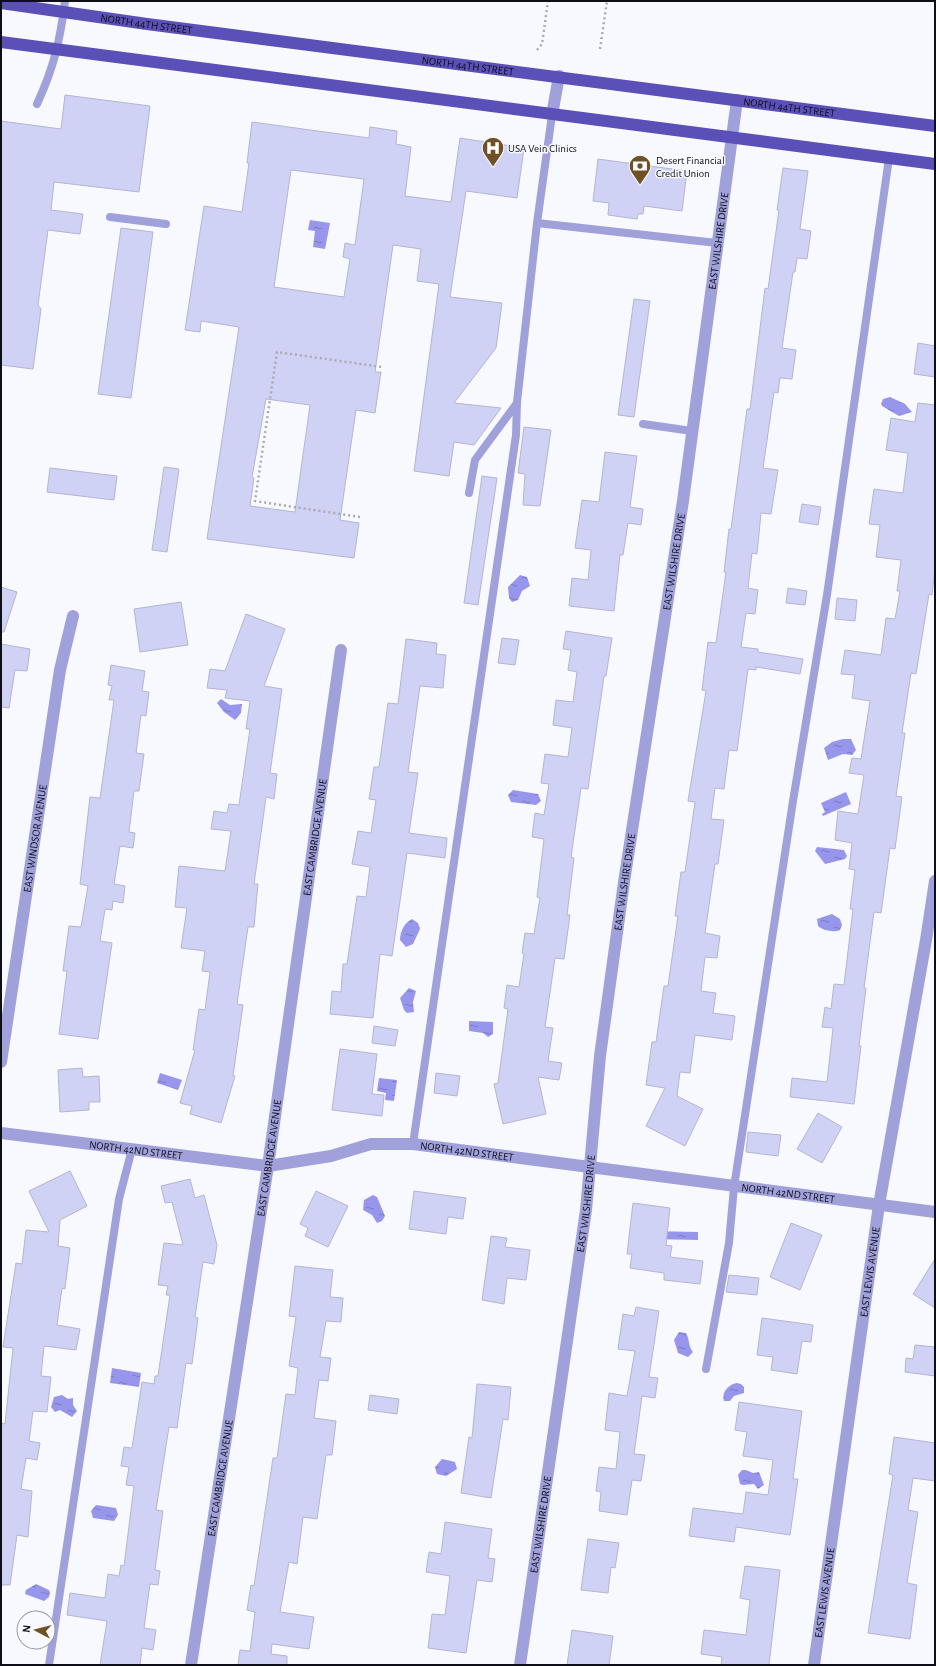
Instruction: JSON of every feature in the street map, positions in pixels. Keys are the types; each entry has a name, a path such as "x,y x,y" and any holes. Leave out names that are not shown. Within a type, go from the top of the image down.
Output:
{"main road":[{"name":"NORTH 44TH STREET","path":"1,3 64,6 559,76 935,126"},
{"path":"1,42 935,164"}],"street":[{"path":"552,115 559,76"},
{"name":"EAST WILSHIRE DRIVE","path":"520,1665 586,1210 600,1056 624,882 692,431 737,100"},
{"name":"EAST WINDSOR AVENUE","path":"1,1062 60,670 73,616"},
{"name":"EAST CAMBRIDGE AVENUE","path":"191,1665 268,1166 341,650"},
{"name":"EAST LEWIS AVENUE","path":"814,1665 879,1205 925,948 935,881"},
{"name":"NORTH 42ND STREET","path":"1,1133 268,1166 331,1156 371,1144 414,1144 590,1166 734,1187 935,1212"}],"lane":[{"path":"37,104 50,75 57,50 64,6"},
{"path":"414,1144 514,443 537,223 552,115"},
{"path":"706,1369 729,1243 734,1187 793,801 827,595 889,158"},
{"path":"110,216 166,224"},
{"path":"537,223 717,243"},
{"path":"469,493 476,460 518,402"},
{"path":"643,424 692,431"},
{"path":"49,1665 119,1199 132,1149"}],"path":[{"path":"537,50 542,44 548,1"},
{"path":"600,50 607,1"},
{"path":"360,517 255,501 277,352 382,367"}],"water":[{"path":"310,220 330,223 325,249 313,247 315,231 308,230"},
{"path":"890,397 905,404 912,412 899,416 882,406 881,404 883,399"},
{"path":"520,575 527,577 530,586 522,591 518,600 512,602 509,598 508,587"},
{"path":"221,699 230,705 242,704 241,713 235,720 224,712 217,703"},
{"path":"843,739 851,739 856,750 852,755 843,754 828,760 824,748 832,742"},
{"path":"513,790 538,794 541,801 536,805 511,802 508,795"},
{"path":"846,792 851,804 823,816 822,814 825,812 821,803"},
{"path":"817,847 844,850 847,856 845,859 825,864 815,851"},
{"path":"832,914 840,919 842,925 840,930 828,931 818,926 817,919"},
{"path":"412,919 418,923 420,929 413,944 406,947 400,940 401,934 405,925"},
{"path":"409,988 416,991 413,1002 414,1012 407,1013 404,1010 400,998"},
{"path":"469,1021 493,1022 493,1034 488,1037 483,1033 469,1031"},
{"path":"160,1073 182,1080 178,1090 157,1083"},
{"path":"379,1078 397,1080 394,1101 385,1100 386,1093 377,1091"},
{"path":"373,1195 377,1197 385,1216 382,1221 377,1223 372,1215 363,1210 364,1200"},
{"path":"651,1231 698,1232 698,1240 651,1239"},
{"path":"679,1332 686,1333 693,1352 688,1357 678,1353 674,1340"},
{"path":"112,1368 141,1373 139,1387 110,1383"},
{"path":"737,1383 744,1387 744,1393 734,1396 730,1401 724,1401 723,1398 726,1389"},
{"path":"62,1395 68,1399 73,1398 73,1405 77,1411 72,1417 60,1410 55,1412 51,1407 54,1397"},
{"path":"442,1459 455,1462 457,1469 446,1476 437,1474 435,1467"},
{"path":"742,1470 753,1473 759,1472 764,1485 758,1489 754,1484 740,1484 738,1475"},
{"path":"96,1505 116,1508 118,1515 114,1521 93,1518 91,1511"},
{"path":"36,1584 49,1590 49,1597 44,1601 25,1594 26,1590"}],"building":[{"path":"65,95 150,106 139,192 54,182 51,210 83,214 80,234 48,230 38,305 41,309 33,369 1,365 1,121 61,129"},
{"path":"252,122 369,138 370,127 397,131 396,144 411,147 405,196 451,202 460,138 524,148 517,198 466,191 450,297 502,303 496,348 454,403 501,408 474,445 454,442 449,476 414,471 439,284 417,281 421,249 393,245 375,372 381,372 375,413 356,410 340,520 359,523 354,558 207,539 239,327 201,321 200,332 185,330 204,206 242,212 249,163 247,163","holes":["291,170 364,179 355,245 345,243 343,257 350,259 344,297 274,287","266,399 310,405 295,512 250,506 254,478 252,477"]},
{"name":"Desert Financial Credit Union","path":"598,159 687,171 682,211 644,206 643,214 638,214 637,219 608,215 609,203 593,201"},
{"path":"783,168 808,171 800,229 811,231 807,259 797,258 795,272 793,272 782,348 796,350 792,379 780,378 778,393 774,392 763,468 778,470 771,514 761,513 757,554 752,553 748,588 758,590 755,614 746,613 741,647 758,649 758,652 803,659 800,674 756,667 756,670 748,669 737,751 729,750 724,789 715,788 711,819 724,820 718,864 715,864 705,933 720,936 717,958 705,957 701,991 716,993 713,1013 735,1016 732,1040 695,1035 690,1073 680,1072 677,1096 703,1109 685,1146 646,1126 665,1088 646,1085 652,1042 656,1042 664,986 668,986 678,916 675,916 681,872 685,872 695,802 688,801 706,691 702,690 708,642 716,643 726,572 724,572 729,529 731,529 747,409 750,409 765,288 768,289"},
{"path":"121,228 153,232 131,398 98,394"},
{"path":"634,299 650,301 634,417 618,415"},
{"path":"918,343 935,346 935,377 914,374"},
{"path":"918,403 935,405 935,568 932,595 929,594 916,674 911,673 902,733 905,733 896,796 902,797 895,849 890,848 881,913 874,912 864,988 866,988 854,1104 790,1097 792,1078 827,1082 833,1028 822,1027 825,1007 831,1009 834,984 844,985 853,909 850,909 855,870 849,869 852,843 835,840 838,811 858,814 864,775 849,773 852,758 861,759 870,701 852,698 855,675 841,674 845,650 881,655 886,618 895,619 900,591 897,591 901,560 876,557 880,525 869,524 874,489 903,493 908,453 886,450 891,418 915,422"},
{"path":"524,427 551,430 540,506 523,505 525,474 518,473"},
{"path":"605,452 637,456 630,507 643,509 641,525 628,523 623,555 620,555 614,611 569,606 572,578 588,580 591,550 575,548 582,500 599,502"},
{"path":"164,467 179,469 167,552 152,550"},
{"path":"50,468 117,476 114,500 47,492"},
{"path":"482,476 497,478 478,605 464,603"},
{"path":"802,504 821,507 818,525 799,522"},
{"path":"1,587 17,592 4,632 1,632"},
{"path":"788,588 807,591 805,605 786,603"},
{"path":"837,598 857,600 855,621 835,619"},
{"path":"181,602 188,645 140,652 134,609"},
{"path":"246,614 285,629 264,686 282,689 270,773 277,774 274,799 266,797 254,884 258,884 254,927 248,927 237,1004 243,1005 233,1076 235,1076 221,1123 190,1114 192,1106 180,1103 195,1050 193,1050 199,1009 205,1010 210,972 202,971 205,951 181,948 187,908 175,907 179,866 225,871 231,831 211,829 214,811 227,813 229,804 239,805 250,729 246,729 250,701 225,698 227,690 207,688 210,669 225,671"},
{"path":"566,631 612,638 606,676 604,676 588,789 581,788 571,857 574,858 567,915 570,915 564,959 555,958 545,1027 553,1028 548,1061 562,1063 559,1080 538,1077 546,1114 503,1124 494,1084 498,1083 508,1009 504,1008 507,985 519,987 524,954 522,953 525,933 534,934 540,898 537,897 544,839 532,837 535,813 544,815 549,784 541,783 545,754 568,757 572,728 553,725 556,700 573,702 577,672 568,670 571,650 563,649"},
{"path":"502,638 519,640 515,665 498,663"},
{"path":"406,639 437,643 436,654 446,655 443,688 420,686 408,772 418,773 409,833 447,838 445,858 407,853 392,956 380,954 373,1018 330,1014 332,991 341,992 343,964 347,964 357,896 366,897 370,867 352,864 358,831 371,833 376,800 369,799 374,767 379,767 388,703 398,704"},
{"path":"1,644 30,649 27,671 15,670 9,708 1,707"},
{"path":"111,665 145,671 142,691 149,692 146,716 141,715 136,753 144,754 139,791 134,791 129,832 135,833 133,848 120,846 114,884 125,886 123,903 113,901 112,910 105,909 100,941 112,943 98,1039 59,1034 67,971 63,971 69,926 81,927 88,886 80,884 90,797 100,798 114,700 109,700 112,686 108,685"},
{"path":"374,1026 398,1030 395,1046 372,1043"},
{"path":"340,1049 377,1054 372,1094 384,1095 382,1116 332,1110"},
{"path":"82,1068 83,1077 99,1076 100,1102 89,1102 89,1110 60,1112 58,1070"},
{"path":"436,1073 460,1076 457,1096 434,1093"},
{"path":"818,1113 842,1127 822,1163 797,1149"},
{"path":"748,1132 781,1135 778,1156 746,1152"},
{"path":"70,1171 87,1206 60,1220 58,1246 70,1248 65,1289 62,1288 57,1325 80,1329 76,1350 44,1346 41,1376 51,1377 47,1412 33,1411 29,1441 40,1443 37,1460 26,1458 21,1489 32,1491 28,1537 17,1535 10,1585 1,1585 1,1423 5,1424 13,1348 3,1347 16,1263 22,1264 26,1230 49,1232 29,1191"},
{"path":"190,1179 195,1198 204,1195 217,1245 214,1264 203,1262 195,1317 198,1318 192,1364 186,1363 177,1428 169,1427 156,1510 163,1511 155,1570 160,1571 158,1585 150,1584 144,1628 156,1630 153,1650 142,1648 140,1665 100,1665 107,1621 67,1615 70,1593 105,1598 108,1574 119,1576 121,1565 124,1566 134,1486 126,1485 129,1467 121,1466 124,1447 132,1448 142,1382 154,1384 155,1376 158,1376 170,1295 166,1295 168,1286 158,1285 164,1243 183,1245 172,1202 165,1203 161,1186"},
{"path":"316,1191 348,1206 328,1247 305,1236 308,1228 300,1224"},
{"path":"414,1191 466,1198 463,1219 448,1217 446,1234 409,1229"},
{"path":"633,1203 670,1208 666,1245 672,1246 670,1257 703,1261 700,1284 664,1280 664,1273 630,1268 632,1254 627,1254"},
{"path":"791,1223 822,1235 800,1290 770,1277"},
{"path":"491,1236 507,1238 505,1247 530,1250 526,1280 507,1278 504,1304 482,1300"},
{"path":"935,1259 935,1308 913,1294"},
{"path":"295,1266 333,1270 330,1297 343,1298 341,1322 326,1321 320,1357 331,1358 328,1381 319,1380 314,1418 336,1421 332,1455 326,1455 317,1519 303,1517 297,1564 289,1562 280,1612 314,1617 309,1649 272,1644 271,1654 287,1656 287,1665 238,1665 240,1650 250,1651 255,1612 247,1610 251,1585 254,1586 273,1458 277,1458 286,1394 295,1395 298,1368 289,1366 296,1317 289,1316"},
{"path":"729,1275 759,1278 757,1295 726,1292"},
{"path":"636,1307 659,1311 649,1377 658,1378 655,1398 642,1396 634,1454 645,1455 641,1481 632,1480 627,1515 599,1511 601,1492 596,1491 599,1467 616,1469 620,1432 605,1430 609,1393 627,1396 635,1351 618,1349 623,1314 634,1316"},
{"path":"762,1318 813,1325 811,1342 802,1341 797,1374 771,1370 773,1357 757,1355"},
{"path":"915,1345 935,1347 935,1376 905,1372 906,1358 913,1359"},
{"path":"477,1384 511,1387 508,1420 503,1419 491,1498 461,1493 469,1437 472,1438"},
{"path":"370,1395 399,1399 397,1414 368,1410"},
{"path":"739,1402 802,1411 793,1479 798,1479 790,1535 736,1527 734,1542 689,1536 693,1508 743,1514 746,1492 768,1495 773,1460 743,1456 747,1432 735,1430"},
{"path":"894,1437 935,1443 935,1481 913,1478 908,1510 918,1512 907,1583 917,1585 910,1639 868,1633 893,1475 889,1474"},
{"path":"445,1522 492,1529 488,1558 495,1559 492,1582 477,1580 466,1653 428,1648 432,1614 445,1615 450,1576 426,1572 429,1552 441,1554"},
{"path":"588,1539 619,1543 615,1568 611,1567 608,1593 581,1590"},
{"path":"745,1566 780,1570 769,1665 721,1665 722,1657 701,1654 704,1630 746,1635 750,1600 740,1598"},
{"path":"572,1630 613,1636 609,1665 567,1665"}],"place":[{"name":"USA Vein Clinics","path":"493,168"},
{"name":"Desert Financial Credit Union","path":"640,186"}]}
